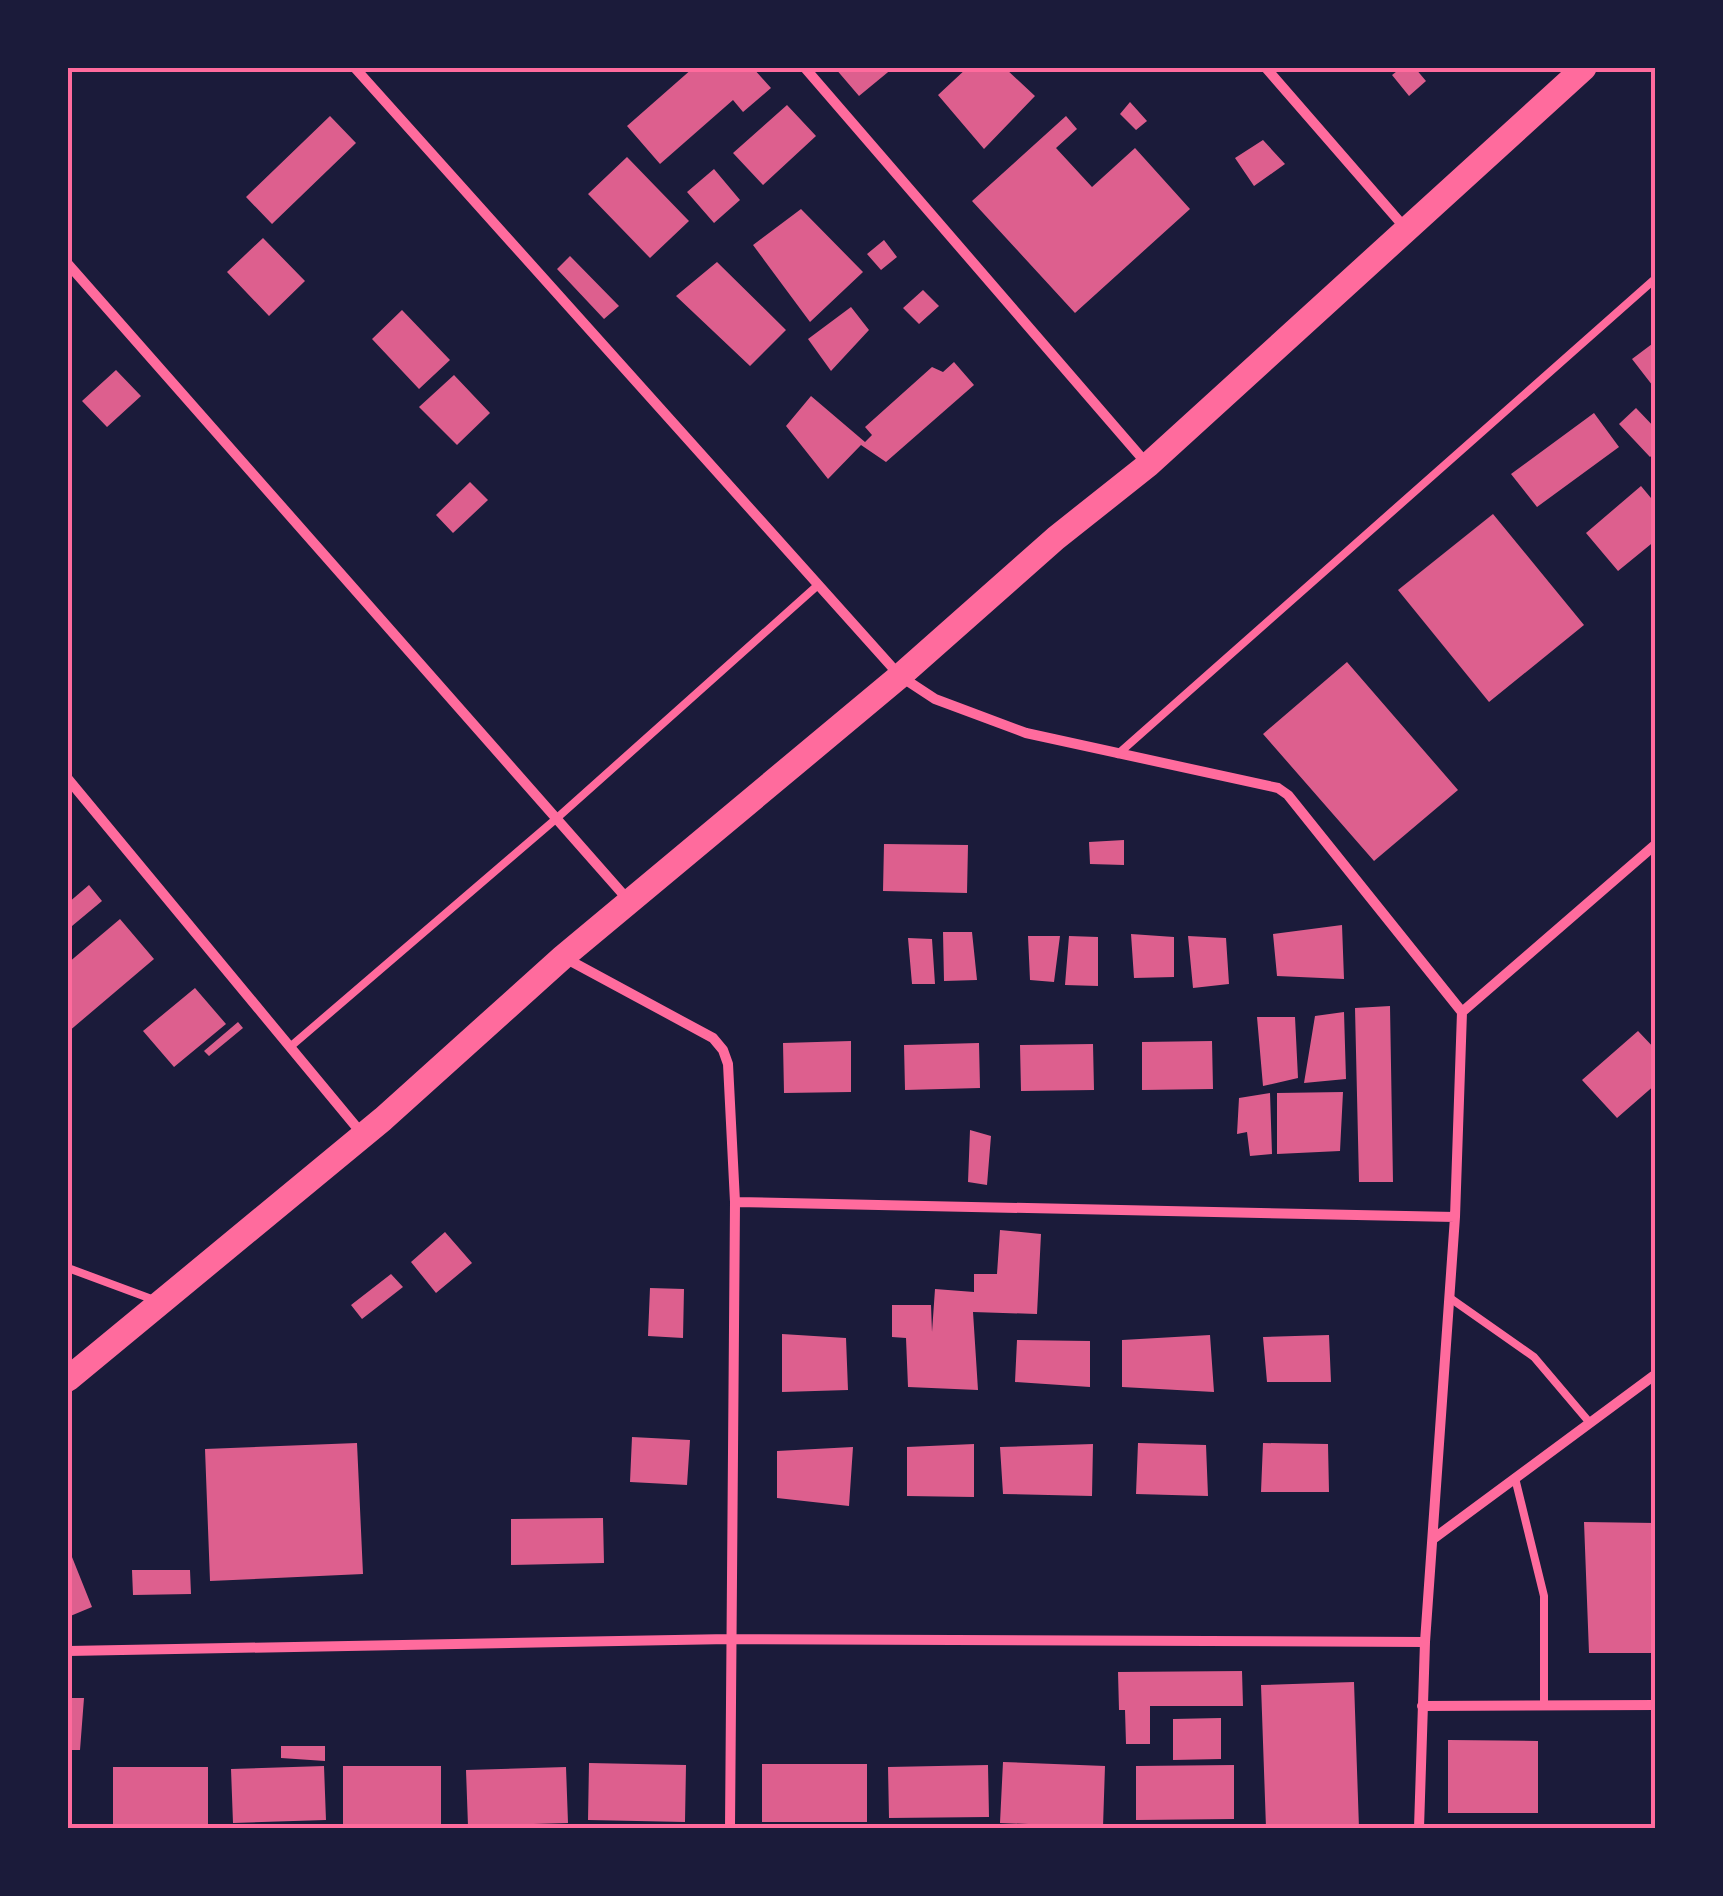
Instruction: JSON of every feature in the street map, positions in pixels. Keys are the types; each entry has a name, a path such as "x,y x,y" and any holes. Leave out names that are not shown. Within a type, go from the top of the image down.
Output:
{"main road":[{"path":"68,1379 363,1135 563,957 900,676 1056,538 1148,465 1584,68"}],"street":[{"path":"355,68 900,676 934,699 973,716 1118,754 1262,782 1288,795 1462,1012 1455,1216 1425,1642 1420,1828"},
{"path":"805,68 1148,465"},
{"path":"1266,68 1406,230"},
{"path":"68,264 631,902"},
{"path":"68,779 363,1135"},
{"path":"1462,1012 1656,844"},
{"path":"563,957 713,1038 724,1050 728,1064 735,1202 730,1828"},
{"path":"735,1202 1455,1216"},
{"path":"1433,1539 1656,1374"},
{"path":"68,1652 730,1639 1425,1642"},
{"path":"1422,1706 1656,1704"}],"lane":[{"path":"1118,754 1656,278"},
{"path":"290,1047 818,586"},
{"path":"68,1268 160,1302"},
{"path":"1450,1298 1534,1357 1590,1423"},
{"path":"1515,1478 1544,1596 1544,1705"}],"building":[{"path":"693,68 753,68 771,88 743,112 733,100 660,164 627,126"},
{"path":"835,68 893,68 859,96"},
{"path":"967,68 1005,68 1035,96 984,149 938,95"},
{"path":"1401,68 1415,68 1426,81 1409,96 1392,75"},
{"path":"1130,102 1147,121 1136,130 1120,114"},
{"path":"787,105 816,136 763,185 733,153"},
{"path":"330,116 356,143 272,224 246,197"},
{"path":"1066,116 1077,129 1056,148 1092,187 1135,148 1190,209 1075,313 972,201"},
{"path":"1263,140 1285,164 1254,186 1235,158"},
{"path":"627,157 689,221 650,258 588,194"},
{"path":"714,169 740,200 714,223 687,192"},
{"path":"801,209 863,272 810,322 753,245"},
{"path":"263,238 305,281 269,316 227,272"},
{"path":"884,240 897,257 881,270 867,254"},
{"path":"570,256 619,306 604,319 557,269"},
{"path":"717,262 786,330 750,366 676,296"},
{"path":"923,290 939,306 919,324 903,308"},
{"path":"851,307 869,330 831,371 808,339"},
{"path":"402,310 450,360 419,389 372,339"},
{"path":"1656,341 1656,390 1632,359"},
{"path":"954,362 974,385 886,462 861,445 828,479 786,426 811,396 865,442 872,435 865,427 932,367 943,372"},
{"path":"116,370 141,396 107,427 82,401"},
{"path":"454,375 490,413 457,445 419,407"},
{"path":"1636,408 1656,429 1656,452 1650,457 1619,424"},
{"path":"1594,413 1619,447 1537,507 1511,474"},
{"path":"470,482 488,500 453,533 436,515"},
{"path":"1641,486 1656,504 1656,540 1618,571 1586,533"},
{"path":"1493,514 1584,625 1489,702 1398,590"},
{"path":"1347,662 1458,790 1374,861 1263,734"},
{"path":"1124,840 1124,865 1090,864 1089,842"},
{"path":"884,844 968,845 967,893 883,891"},
{"path":"89,885 102,901 72,926 68,921 68,903"},
{"path":"120,919 154,959 68,1032 68,963"},
{"path":"1342,925 1344,979 1277,976 1273,934"},
{"path":"943,932 972,932 977,980 944,981"},
{"path":"1131,934 1174,937 1174,977 1134,978"},
{"path":"1028,936 1060,936 1054,982 1030,980"},
{"path":"1069,936 1098,937 1098,986 1065,985"},
{"path":"1188,936 1226,938 1229,984 1193,988"},
{"path":"908,938 932,939 935,984 912,984"},
{"path":"195,988 226,1024 174,1067 143,1031"},
{"path":"1390,1006 1393,1182 1359,1182 1355,1008"},
{"path":"1344,1012 1346,1079 1304,1083 1315,1016"},
{"path":"1257,1017 1295,1017 1298,1078 1263,1086"},
{"path":"238,1022 243,1028 209,1056 204,1051"},
{"path":"1638,1031 1656,1050 1656,1084 1617,1118 1582,1080"},
{"path":"851,1041 851,1092 784,1093 783,1043"},
{"path":"1212,1041 1213,1089 1142,1090 1142,1042"},
{"path":"979,1043 980,1088 905,1090 904,1045"},
{"path":"1093,1044 1094,1090 1021,1091 1020,1045"},
{"path":"1343,1092 1340,1151 1277,1154 1277,1093"},
{"path":"1270,1093 1272,1154 1250,1156 1247,1132 1237,1134 1239,1098"},
{"path":"970,1130 991,1136 987,1185 968,1182"},
{"path":"1000,1230 1041,1234 1037,1314 973,1312 978,1390 908,1387 906,1338 892,1337 892,1305 931,1305 932,1332 935,1289 974,1292 974,1274 997,1274"},
{"path":"445,1232 472,1263 436,1293 411,1262"},
{"path":"391,1274 403,1287 362,1319 351,1305"},
{"path":"650,1288 684,1289 683,1338 648,1336"},
{"path":"782,1334 846,1338 848,1390 782,1392"},
{"path":"1210,1335 1214,1392 1122,1387 1122,1340"},
{"path":"1329,1335 1331,1382 1267,1382 1263,1337"},
{"path":"1017,1340 1090,1341 1090,1387 1015,1382"},
{"path":"632,1437 690,1440 687,1485 630,1482"},
{"path":"357,1443 363,1574 210,1581 205,1449"},
{"path":"1138,1443 1206,1445 1208,1496 1136,1494"},
{"path":"1263,1443 1328,1444 1329,1492 1261,1492"},
{"path":"974,1444 974,1497 907,1496 907,1447"},
{"path":"1093,1444 1092,1496 1003,1494 1000,1447"},
{"path":"853,1447 849,1506 777,1498 777,1451"},
{"path":"603,1518 604,1563 511,1565 511,1519"},
{"path":"1584,1522 1656,1523 1656,1653 1589,1653"},
{"path":"68,1547 92,1607 68,1617"},
{"path":"132,1570 190,1570 191,1594 133,1595"},
{"path":"1242,1671 1243,1706 1150,1706 1150,1744 1126,1744 1125,1710 1119,1710 1118,1672"},
{"path":"1354,1682 1359,1828 1266,1828 1261,1685"},
{"path":"68,1698 84,1698 80,1750 68,1750"},
{"path":"1221,1718 1221,1759 1173,1760 1173,1719"},
{"path":"1448,1740 1538,1741 1538,1813 1448,1813"},
{"path":"281,1746 325,1746 325,1761 281,1758"},
{"path":"1003,1762 1105,1766 1103,1827 1000,1823"},
{"path":"589,1763 686,1765 685,1822 588,1820"},
{"path":"762,1764 867,1764 867,1822 762,1822"},
{"path":"988,1765 989,1817 889,1818 888,1767"},
{"path":"1234,1765 1234,1819 1136,1820 1136,1766"},
{"path":"324,1766 326,1820 233,1823 231,1769"},
{"path":"343,1766 441,1766 441,1824 343,1824"},
{"path":"113,1767 208,1767 208,1826 113,1826"},
{"path":"566,1767 568,1823 468,1826 466,1770"}]}
